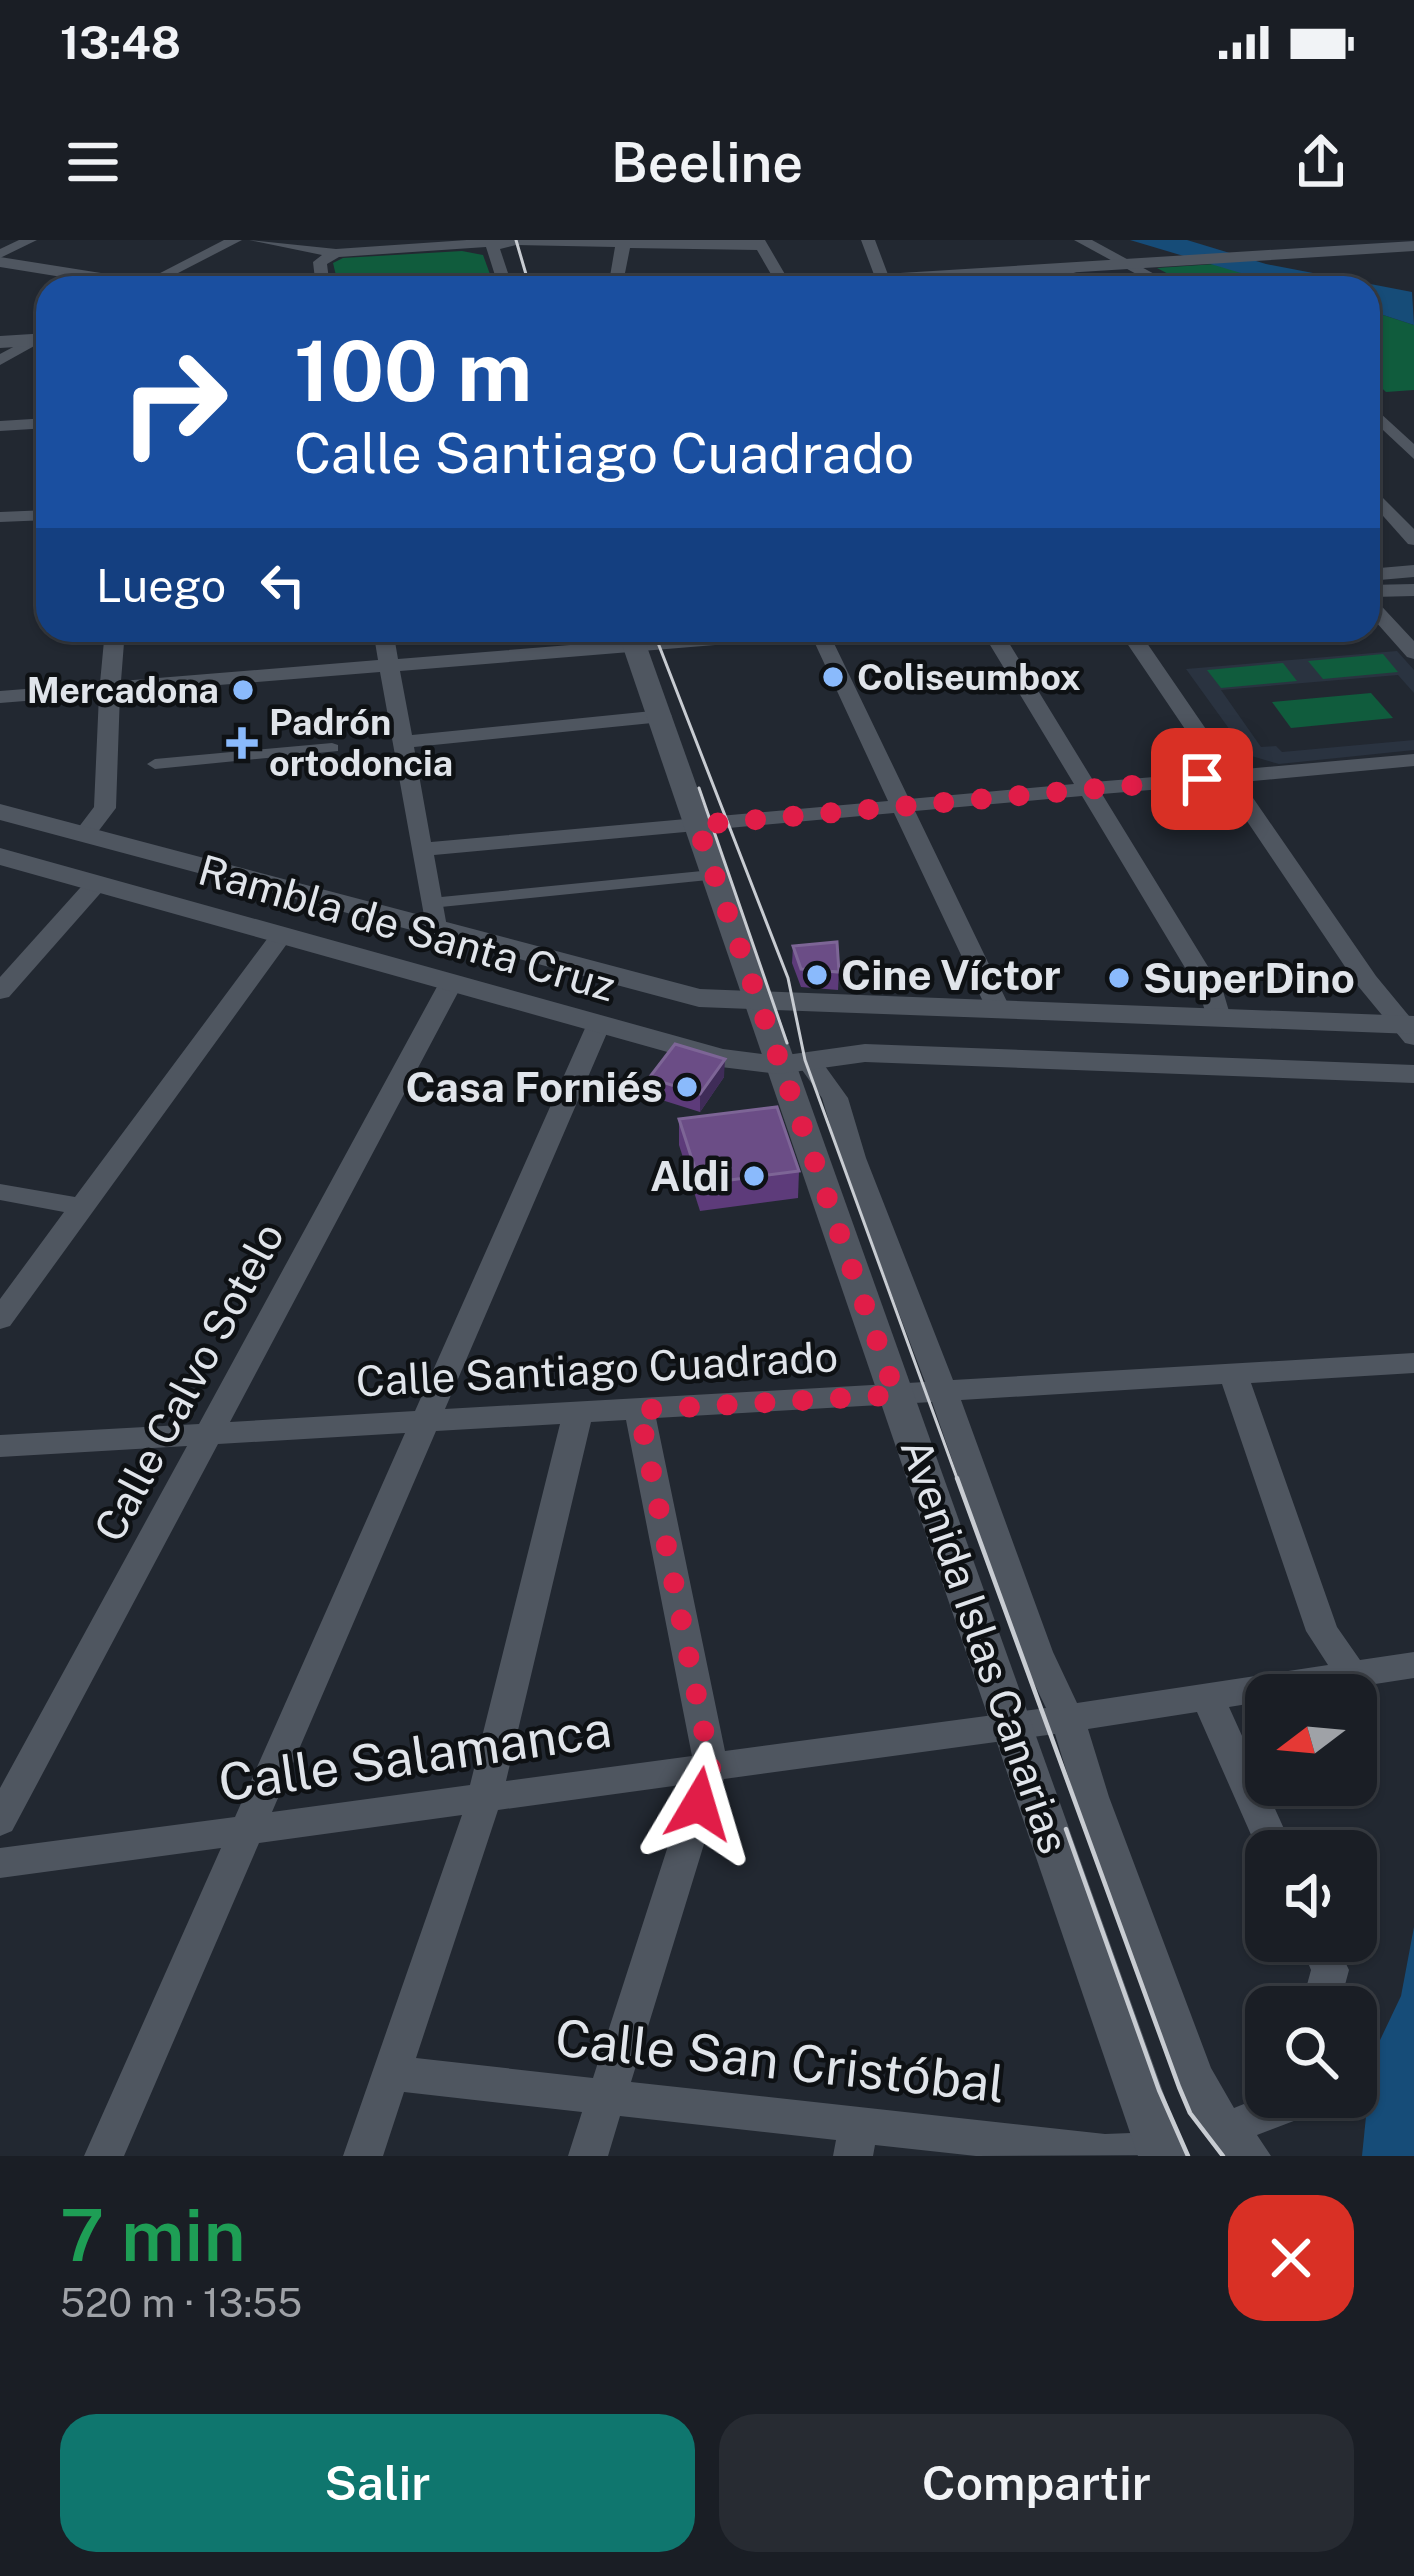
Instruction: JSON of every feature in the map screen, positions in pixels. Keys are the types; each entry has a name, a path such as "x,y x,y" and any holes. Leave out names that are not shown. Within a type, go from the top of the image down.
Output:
{"main road":[{"path":"968,276 1404,247"},
{"path":"0,258 99,276"},
{"path":"0,332 36,335"},
{"path":"0,342 36,337"},
{"name":"Avenida Islas Canarias","path":"634,642 756,1002 794,1062 896,1395 1159,2149"},
{"name":"Rambla de Santa Cruz","path":"0,812 433,915 699,998 1410,1029"},
{"name":"Rambla de Santa Cruz","path":"0,856 708,1056 794,1062 865,1053 1414,1074"}],"street":[{"path":"0,258 31,240"},
{"path":"172,276 235,240"},
{"path":"256,240 336,253 398,244 489,241 759,243 779,276"},
{"path":"868,240 881,276"},
{"path":"1081,240 1150,276"},
{"path":"489,241 502,276"},
{"path":"617,276 624,241"},
{"path":"322,276 320,262 336,253"},
{"path":"1053,268 1073,276"},
{"path":"0,360 36,340"},
{"path":"1380,419 1409,449"},
{"path":"0,426 36,424"},
{"path":"1380,502 1414,540"},
{"path":"0,517 36,516"},
{"path":"1380,574 1414,571"},
{"path":"1380,591 1414,590"},
{"path":"1380,615 1414,653"},
{"path":"86,832 105,808 114,642"},
{"path":"385,642 433,915 712,875"},
{"path":"0,697 390,665 597,642"},
{"path":"824,642 999,1010"},
{"path":"998,642 1210,991 1219,1018"},
{"path":"1136,642 1410,1029"},
{"path":"404,742 662,716"},
{"path":"155,764 332,748"},
{"path":"423,849 1414,760"},
{"path":"0,992 97,884"},
{"path":"0,1319 281,936"},
{"name":"Calle Calvo Sotelo","path":"0,1821 451,983"},
{"path":"104,2156 598,1026"},
{"name":"Avenida Islas Canarias","path":"794,1062 835,1098 853,1158 1036,1652 1066,1717 1090,1796 1194,2075 1238,2143"},
{"path":"0,1192 82,1207"},
{"name":"Calle Santiago Cuadrado","path":"0,1446 1233,1373 1410,1372"},
{"path":"1233,1373 1322,1630 1351,1673"},
{"path":"588,2156 711,1767 639,1410"},
{"path":"363,2156 484,1801 578,1413"},
{"name":"Calle Salamanca","path":"0,1863 484,1801 1414,1665"},
{"path":"1206,1694 1267,1830"},
{"name":"Calle San Cristóbal","path":"391,2073 607,2096 856,2140 1105,2152 1159,2149"},
{"path":"1238,2143 1270,2118"}],"shaded area":[{"path":"1397,651 1414,670 1414,693 1398,675 1221,690 1261,747 1276,746 1282,752 1414,740 1414,750 1279,764 1248,755 1186,669"}],"green space":[{"path":"462,251 483,255 491,276 336,276 333,263 343,258"},
{"path":"1216,264 1254,276 1172,276 1157,268"},
{"path":"1380,314 1414,325 1414,390 1386,392 1380,386"},
{"path":"1383,654 1398,672 1323,679 1308,661"},
{"path":"1283,663 1297,681 1221,688 1207,670"},
{"path":"1371,693 1393,718 1291,728 1272,702"}],"water":[{"path":"1130,240 1187,240 1266,264 1329,276 1251,276"},
{"path":"1380,286 1412,292 1414,325 1380,314"},
{"path":"1414,1927 1414,2156 1362,2156 1366,2118 1377,2118 1377,2046 1401,1996"}],"building":[{"path":"837,942 839,972 801,969 793,946"},
{"path":"675,1044 725,1059 700,1094 649,1078"},
{"path":"777,1107 799,1171 700,1184 679,1119"}],"tram line":[{"path":"516,240 526,276"},
{"path":"658,642 788,978 805,1060 958,1481"},
{"path":"699,788 787,1043"},
{"path":"957,1478 1179,2087 1190,2113 1223,2156"},
{"path":"1066,1829 1159,2090 1188,2156"}],"place":[{"name":"Coliseumbox","path":"833,677"},
{"name":"Mercadona","path":"243,690"},
{"name":"Padrón ortodoncia","path":"242,743"},
{"name":"Cine Víctor","path":"817,975"},
{"name":"SuperDino","path":"1119,978"},
{"name":"Casa Forniés","path":"687,1087"},
{"name":"Aldi","path":"754,1176"}],"route":[{"path":"699,1804 711,1767 639,1410 896,1395 697,825 1202,779"}]}
